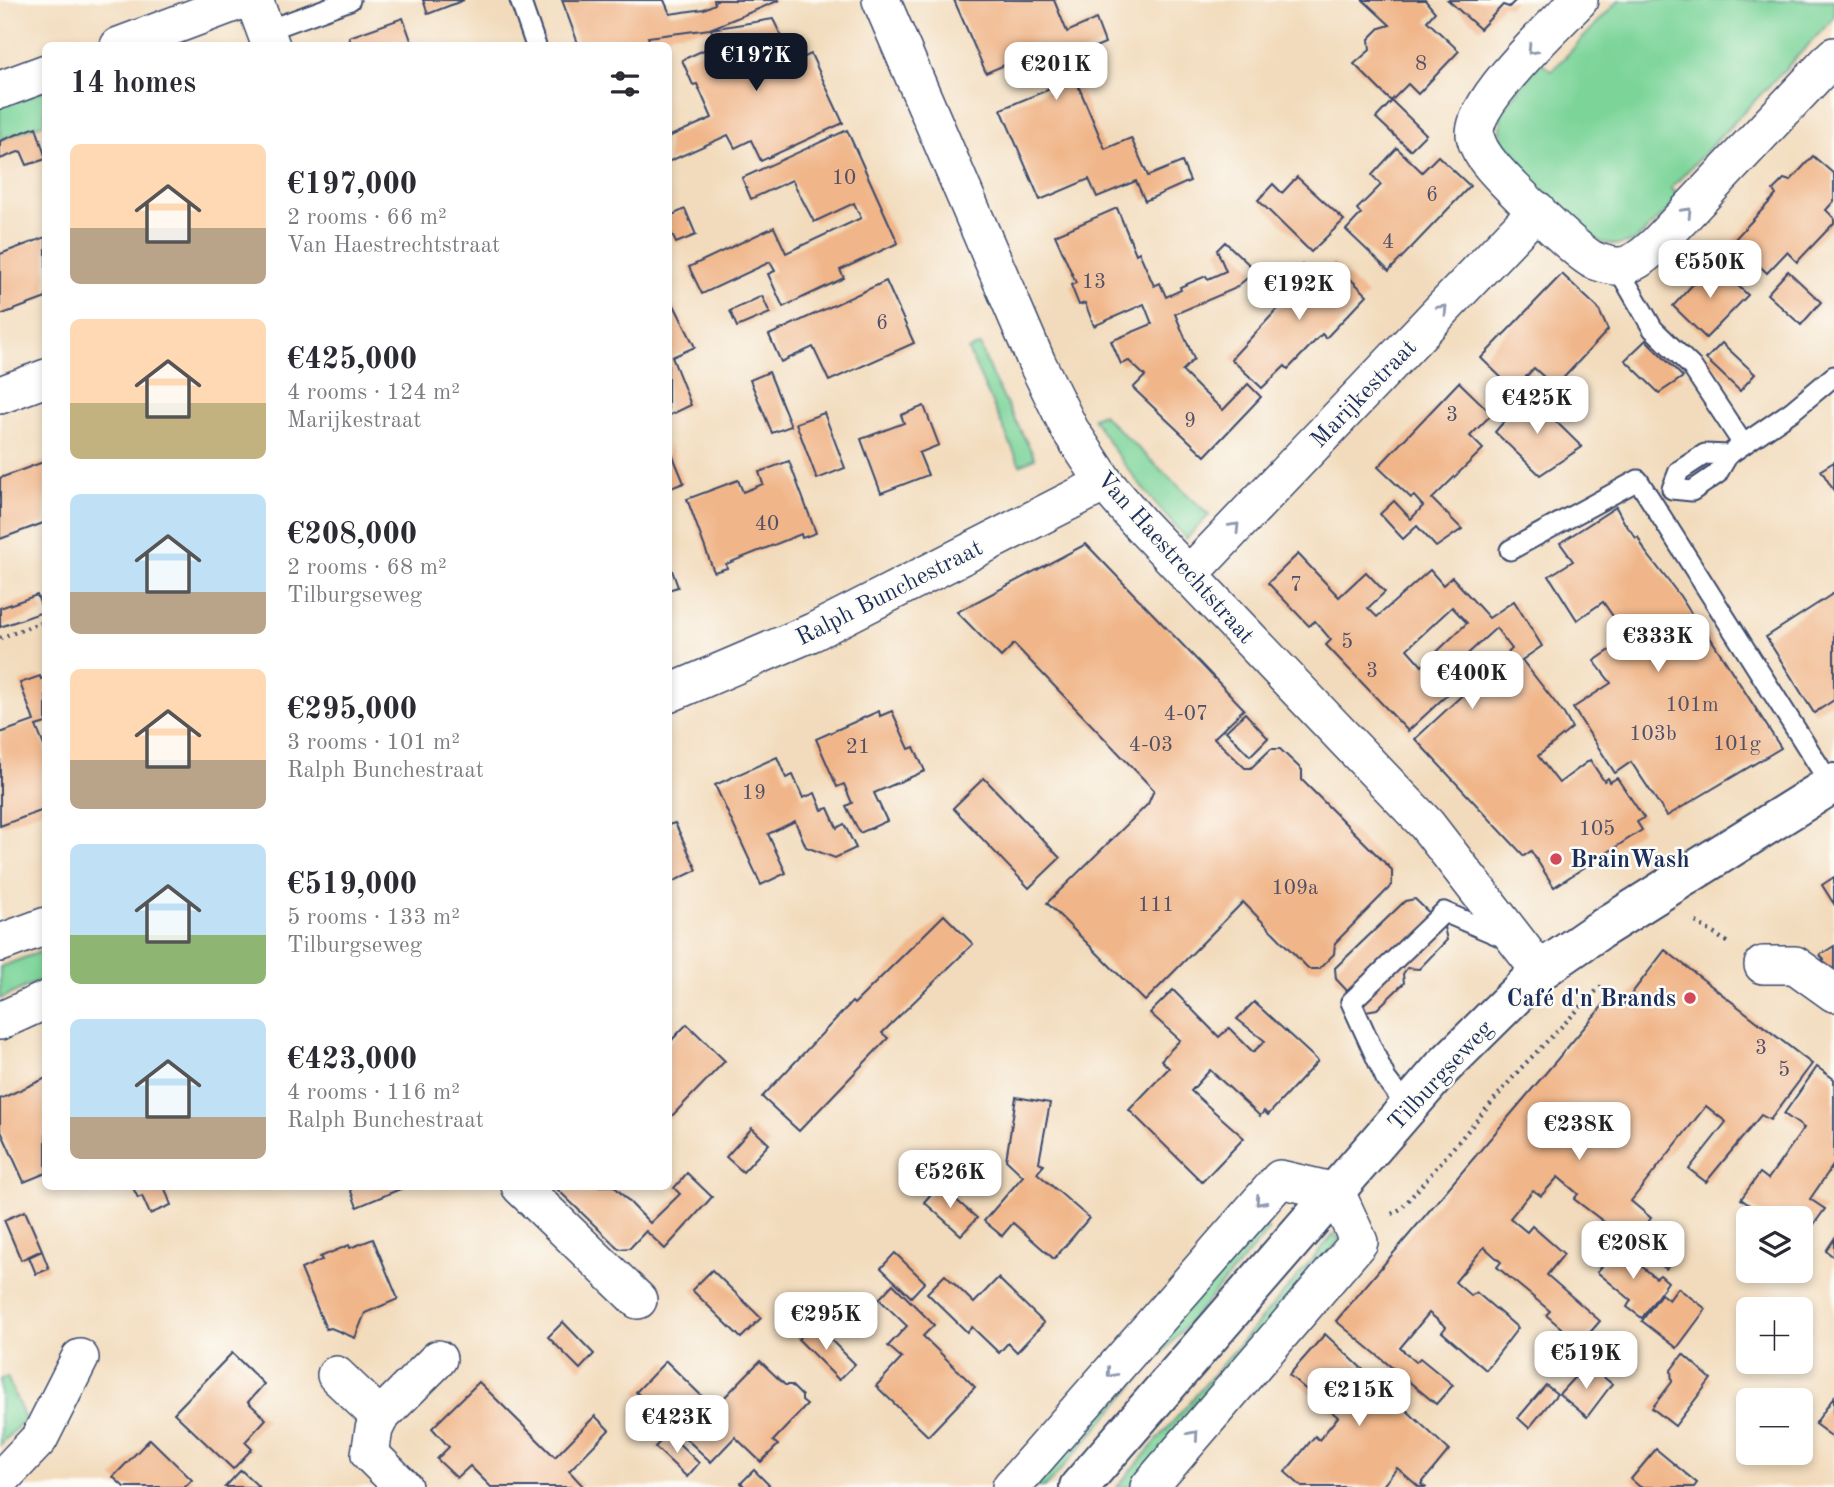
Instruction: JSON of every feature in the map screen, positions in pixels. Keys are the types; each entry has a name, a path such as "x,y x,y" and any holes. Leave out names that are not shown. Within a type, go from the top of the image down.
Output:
{"street":[{"path":"130,42 242,0"},
{"name":"Van Haestrechtstraat","path":"881,0 1037,363 1070,430 1105,482 1140,526 1427,825 1530,958"},
{"path":"1579,0 1484,105 1475,134 1483,155 1575,247 1592,260 1617,267 1641,259 1658,243 1834,56"},
{"path":"0,89 42,74"},
{"name":"Marijkestraat","path":"1188,576 1537,211"},
{"path":"0,395 42,379"},
{"name":"Ralph Bunchestraat","path":"672,692 813,632 1105,482"},
{"name":"Tilburgseweg","path":"1079,1487 1408,1108 1530,958 1598,931 1833,784"},
{"path":"0,943 42,927"},
{"path":"1763,965 1795,965 1834,993"},
{"path":"0,1021 42,1002"},
{"path":"1011,1487 1280,1180 1336,1192 1359,1242 1149,1487"},
{"path":"524,1190 638,1300"},
{"path":"0,1480 39,1439 80,1358"},
{"path":"403,1487 370,1454 374,1429 380,1418 438,1359"},
{"path":"336,1375 380,1418"}],"lane":[{"path":"263,25 350,0"},
{"path":"520,0 535,42"},
{"path":"1617,267 1653,329 1692,367 1736,449"},
{"path":"1652,502 1672,489 1679,471 1705,454 1736,449 1792,411 1834,376"},
{"path":"1510,550 1638,480 1833,784"},
{"path":"1408,1108 1385,1079 1351,1002 1444,912 1530,958"}],"path":[{"path":"0,638 40,623"},
{"path":"1359,1242 1377,1223 1402,1208 1521,1068 1606,982"}],"green space":[{"path":"1619,0 1834,0 1834,18 1671,188 1681,198 1634,242 1617,245 1601,242 1588,233 1511,160 1501,142 1501,112 1541,62 1552,71"},
{"path":"42,91 42,124 0,140 0,107"},
{"path":"980,345 992,376 1035,458 1020,465 968,350"},
{"path":"1102,414 1209,515 1186,539 1137,481 1103,435 1093,418"},
{"path":"42,951 42,979 0,999 0,967"},
{"path":"1257,1220 1269,1230 1046,1487 1027,1487"},
{"path":"1334,1234 1340,1239 1132,1487 1117,1487"},
{"path":"7,1377 25,1419 0,1445 0,1380"}],"building":[{"path":"423,0 464,0 428,14"},
{"path":"562,0 664,0 670,14 704,9 715,4 714,0 780,0 710,29 648,37 650,42 578,42"},
{"path":"954,0 1054,0 1067,32 1096,19 1105,43 1059,62 1068,82 1075,78 1105,149 1131,138 1148,176 1182,162 1190,181 1145,201 1136,181 1097,197 1089,179 1040,200 1001,109 1050,89 1035,52 986,73"},
{"path":"1363,0 1425,0 1435,12 1427,21 1459,51 1418,94 1408,84 1391,101 1354,64 1370,50 1369,39 1380,28 1390,25"},
{"path":"1448,0 1516,0 1509,7 1503,5 1480,29"},
{"path":"403,18 412,42 351,42 349,37"},
{"path":"773,19 794,62 811,54 843,123 761,161 751,140 735,148 728,135 672,160 672,135 712,118 697,84 693,85 682,60 717,44 711,29"},
{"path":"1392,101 1426,134 1410,150 1376,118"},
{"path":"36,127 42,146 42,160 27,165 21,151 0,159 0,141"},
{"path":"847,130 898,243 840,270 844,278 783,307 768,274 775,271 770,262 702,294 689,267 774,227 786,253 861,218 854,203 814,222 792,180 751,199 742,178"},
{"path":"1397,148 1422,172 1438,156 1470,186 1389,271 1346,230 1361,214 1357,209 1381,185 1372,175"},
{"path":"1813,156 1834,174 1834,201 1826,210 1834,218 1834,223 1797,262 1787,252 1767,273 1733,241 1776,195 1773,190 1784,179 1790,181"},
{"path":"1297,177 1344,220 1311,252 1258,200 1273,184 1282,193"},
{"path":"1117,208 1136,254 1139,252 1154,286 1160,283 1166,297 1181,290 1180,287 1226,271 1217,250 1225,242 1256,271 1234,289 1175,314 1194,359 1182,371 1199,388 1223,410 1248,384 1261,397 1205,456 1133,388 1145,376 1129,361 1121,364 1111,341 1152,324 1144,304 1094,326 1085,303 1079,305 1071,285 1076,283 1055,235"},
{"path":"685,209 696,235 676,243 672,234 672,215"},
{"path":"42,238 42,299 0,315 0,254"},
{"path":"1334,263 1367,295 1326,338 1322,334 1288,369 1285,366 1262,388 1231,359 1286,300 1276,290 1302,265 1318,280"},
{"path":"1713,263 1748,295 1706,338 1673,306 1696,281 1694,276 1705,264 1710,267"},
{"path":"1788,271 1821,302 1801,325 1767,294"},
{"path":"1562,274 1598,308 1608,330 1555,387 1534,368 1514,390 1481,358"},
{"path":"886,281 914,343 829,381 813,347 781,362 769,335"},
{"path":"762,296 770,313 737,327 730,311"},
{"path":"674,305 695,347 672,357"},
{"path":"1646,340 1683,377 1659,393 1625,360"},
{"path":"1722,343 1755,374 1740,391 1706,359"},
{"path":"672,357 691,405 672,414"},
{"path":"769,372 791,426 772,433 750,380"},
{"path":"1459,382 1492,414 1470,436 1483,449 1432,499 1462,529 1436,547 1417,526 1403,539 1380,514 1394,501 1411,519 1423,506 1378,467"},
{"path":"1528,394 1582,447 1540,475 1495,432"},
{"path":"924,406 939,445 919,453 928,475 881,493 861,439 904,423 901,415"},
{"path":"824,413 845,468 817,479 796,423"},
{"path":"672,454 684,483 672,488"},
{"path":"789,461 816,533 802,538 801,534 726,564 727,568 714,572 687,499 738,480 743,492 763,484 759,472"},
{"path":"42,462 42,523 0,539 0,478"},
{"path":"1834,462 1834,491 1821,470"},
{"path":"1616,507 1700,627 1704,628 1781,748 1667,816 1631,762 1615,773 1573,708 1611,683 1594,661 1628,638 1603,602 1577,620 1549,576 1573,561 1560,543"},
{"path":"1086,544 1244,709 1214,738 1245,768 1251,768 1271,749 1280,749 1302,770 1302,780 1392,870 1392,885 1335,943 1334,954 1319,969 1309,969 1243,902 1145,1001 1047,903 1148,804 1154,790 1014,644 1001,657 957,612"},
{"path":"1298,554 1339,597 1366,572 1385,592 1368,608 1377,617 1430,570 1443,585 1452,577 1489,618 1514,601 1542,646 1522,660 1572,728 1538,756 1559,783 1590,760 1604,781 1608,778 1610,782 1617,778 1644,818 1637,822 1642,830 1554,887 1531,851 1524,856 1415,739 1512,649 1496,628 1437,682 1448,694 1408,731 1326,645 1331,640 1315,621 1309,626 1268,583","holes":["1452,607 1467,623 1422,666 1407,649"]},
{"path":"672,570 678,587 672,589"},
{"path":"1834,593 1834,700 1814,713 1766,637"},
{"path":"37,595 42,612 0,627 0,608"},
{"path":"40,676 42,679 42,724 36,726 42,741 42,810 0,826 0,733 34,721 20,683"},
{"path":"879,711 880,716 892,711 909,749 914,747 925,771 874,793 887,821 860,833 846,806 852,803 844,784 837,787 816,739"},
{"path":"1245,713 1268,738 1250,756 1226,731"},
{"path":"777,757 786,778 793,775 803,798 815,793 822,810 828,808 837,828 844,824 856,848 835,858 806,847 795,821 768,834 786,873 761,885 715,785"},
{"path":"984,778 1060,858 1029,888 953,808"},
{"path":"675,823 697,870 672,882 672,824"},
{"path":"1834,877 1834,904 1822,885"},
{"path":"1415,899 1444,927 1447,940 1419,969 1407,968 1403,974 1404,983 1377,1009 1366,1011 1336,979 1335,968 1405,901"},
{"path":"944,915 973,944 882,1033 888,1038 799,1131 762,1097 852,1002 854,1004"},
{"path":"1834,946 1834,974 1818,963 1824,960 1820,955"},
{"path":"1665,950 1812,1064 1770,1120 1761,1115 1706,1182 1689,1169 1726,1122 1706,1106 1631,1201 1651,1218 1643,1229 1677,1256 1666,1269 1574,1199 1578,1194 1558,1177 1541,1196 1533,1190 1510,1218 1527,1232 1532,1226 1564,1254 1547,1275 1600,1321 1580,1344 1546,1315 1550,1311 1497,1267 1501,1262 1484,1247 1455,1282 1471,1296 1476,1292 1518,1328 1486,1370 1442,1332 1446,1327 1429,1313 1400,1348 1416,1362 1420,1358 1453,1385 1436,1404 1336,1321 1610,997 1622,1006"},
{"path":"1173,990 1219,1037 1229,1028 1253,1052 1265,1041 1237,1019 1254,1002 1318,1061 1268,1115 1264,1111 1260,1116 1210,1070 1191,1091 1244,1138 1202,1182 1129,1110 1169,1068 1161,1060 1180,1040 1150,1013"},
{"path":"687,1024 725,1061 672,1116 672,1040"},
{"path":"1817,1067 1834,1079 1834,1164 1810,1199 1825,1209 1813,1225 1813,1206 1751,1206 1741,1199 1760,1173 1768,1179 1804,1128 1784,1114"},
{"path":"42,1080 42,1175 24,1182 0,1129 0,1099"},
{"path":"1016,1097 1050,1103 1039,1162 1044,1165 1037,1173 1089,1218 1054,1259 1013,1223 1002,1236 984,1221 1023,1176 1006,1160"},
{"path":"752,1128 769,1144 743,1172 726,1157"},
{"path":"687,1173 712,1197 665,1249 646,1231 630,1248 619,1249 558,1190 618,1190 650,1223 680,1194 674,1188"},
{"path":"939,1185 977,1218 961,1235 924,1202"},
{"path":"134,1190 165,1190 171,1205 150,1214 142,1196 138,1198"},
{"path":"351,1190 398,1190 357,1207"},
{"path":"25,1211 42,1250 21,1260 4,1220"},
{"path":"373,1239 398,1299 365,1313 355,1338 331,1328 326,1329 301,1269 322,1260 320,1257"},
{"path":"1834,1239 1834,1257 1826,1251"},
{"path":"1618,1247 1656,1278 1660,1275 1668,1282 1642,1318 1627,1307 1631,1300 1597,1272"},
{"path":"42,1251 49,1269 36,1274 29,1257"},
{"path":"895,1253 925,1282 911,1297 881,1268"},
{"path":"712,1270 761,1318 741,1338 692,1290"},
{"path":"945,1275 974,1303 998,1278 1044,1323 1017,1352 1008,1343 999,1353 972,1327 967,1332 927,1293"},
{"path":"893,1284 934,1325 923,1336 975,1387 928,1436 876,1386 902,1358 888,1346 907,1326 879,1299"},
{"path":"1678,1288 1706,1309 1677,1348 1642,1321 1661,1294 1669,1300"},
{"path":"563,1322 594,1354 580,1369 548,1337"},
{"path":"814,1323 855,1364 839,1380 798,1339"},
{"path":"1325,1334 1449,1450 1421,1484 1425,1487 1419,1487 1397,1468 1382,1487 1302,1487 1285,1472 1315,1436 1319,1440 1338,1417 1289,1375"},
{"path":"232,1353 264,1384 248,1402 266,1419 245,1442 252,1449 233,1469 174,1413"},
{"path":"1683,1354 1711,1379 1675,1426 1652,1408 1672,1382 1671,1370"},
{"path":"666,1361 714,1408 760,1361 785,1385 791,1385 807,1405 773,1441 778,1445 761,1462 735,1437 711,1462 636,1392"},
{"path":"1585,1366 1593,1373 1595,1370 1612,1384 1587,1417 1559,1394"},
{"path":"479,1382 555,1457 595,1416 609,1430 569,1471 584,1487 491,1487 470,1466 457,1478 437,1459 449,1447 432,1428"},
{"path":"1546,1385 1557,1394 1529,1428 1518,1418"},
{"path":"1834,1397 1834,1438 1815,1424"},
{"path":"668,1433 699,1463 687,1477 655,1447"},
{"path":"150,1439 192,1480 185,1487 124,1487 113,1477"},
{"path":"1656,1449 1697,1483 1694,1487 1640,1487 1631,1479"},
{"path":"241,1470 259,1487 225,1487"},
{"path":"754,1470 771,1487 745,1487 741,1483"}],"place":[{"name":"BrainWash","path":"1556,859"},
{"name":"Café d'n Brands","path":"1690,998"}]}
